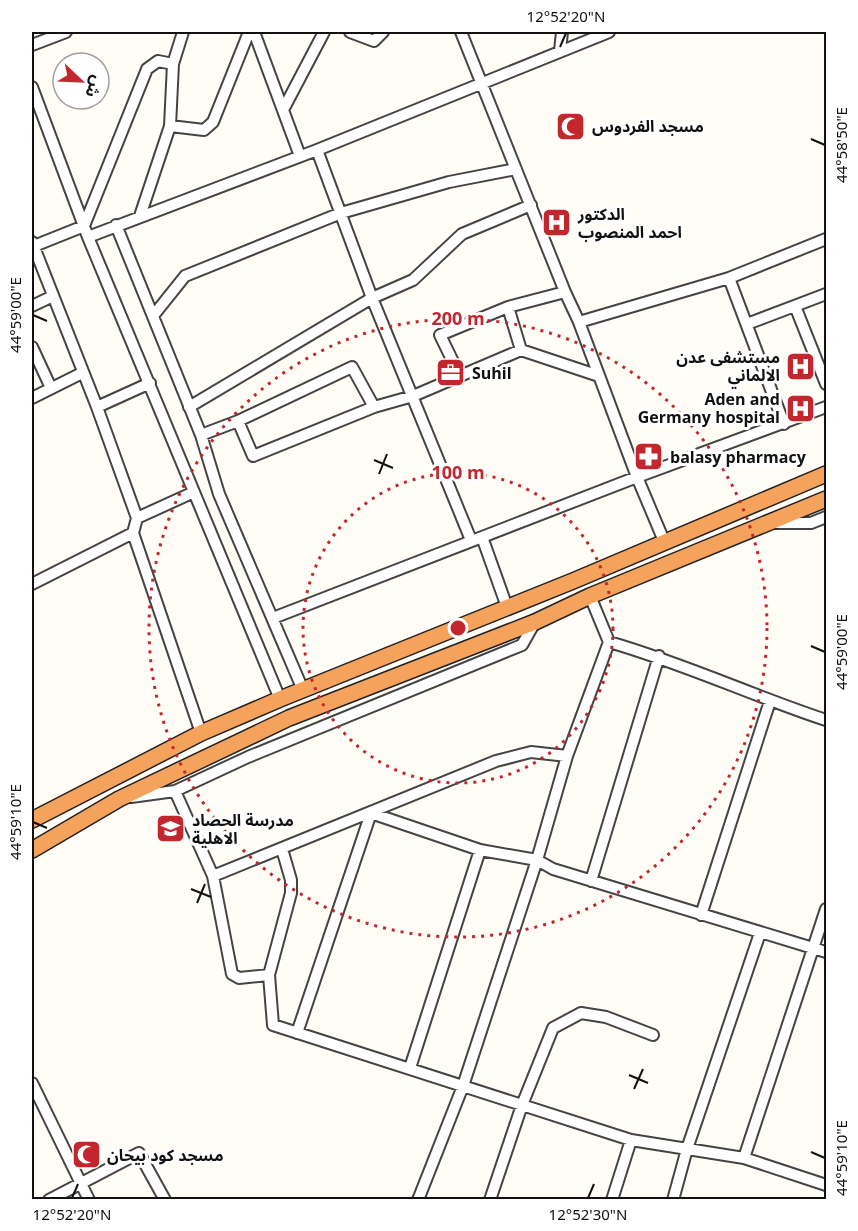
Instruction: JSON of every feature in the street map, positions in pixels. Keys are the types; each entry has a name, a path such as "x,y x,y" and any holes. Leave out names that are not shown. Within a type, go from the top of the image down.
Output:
{"highway":[{"path":"32,820 201,734 280,699 826,474"},
{"path":"32,850 119,799 289,718 535,622 590,596 826,499"}],"street":[{"path":"32,45 66,32"},
{"path":"140,216 170,126 173,64 183,32"},
{"path":"170,126 204,130 213,122 251,32"},
{"path":"251,32 300,156"},
{"path":"283,110 324,32"},
{"path":"350,32 374,41 383,32"},
{"path":"462,32 664,541"},
{"path":"560,51 562,32"},
{"path":"88,237 317,150 609,32"},
{"path":"173,64 158,61 147,69 84,226 33,244 82,373 97,406 137,518 133,533 201,734"},
{"path":"32,87 88,237 280,699"},
{"path":"317,150 372,298 507,607"},
{"path":"153,316 185,276 341,213 449,182 516,170"},
{"path":"189,407 372,298 413,280 462,234 531,205"},
{"path":"116,225 201,435 219,494 303,690"},
{"path":"579,322 729,278 826,239"},
{"path":"729,278 784,424"},
{"path":"459,374 441,335 508,307 565,292"},
{"path":"747,324 826,294"},
{"path":"32,306 53,296"},
{"path":"795,306 826,384"},
{"path":"508,307 521,350"},
{"path":"32,347 51,388"},
{"path":"238,422 253,456 374,407 413,396 459,374 521,350 598,376"},
{"path":"201,435 238,422 351,367 374,407"},
{"path":"32,398 82,373"},
{"path":"97,406 150,383"},
{"path":"273,618 637,477 826,407"},
{"path":"137,518 194,492"},
{"path":"769,523 811,523 826,517"},
{"path":"32,584 133,533"},
{"path":"418,1200 463,1086 537,860 567,756 609,642 590,596"},
{"path":"119,799 175,791 248,757 522,645 535,622"},
{"path":"609,642 659,656 770,701 826,720"},
{"path":"591,881 659,656"},
{"path":"702,915 770,701"},
{"path":"179,746 187,765"},
{"path":"213,876 496,761 531,752 567,756"},
{"path":"175,791 213,876 232,974 239,978 269,975"},
{"path":"371,813 480,850 537,860 553,869 826,952"},
{"path":"297,1033 371,813"},
{"path":"282,849 291,880 291,893 269,975 273,1025 631,1140 744,1158 826,1185"},
{"path":"410,1068 480,850"},
{"path":"744,1158 826,909"},
{"path":"673,1200 687,1149 760,933"},
{"path":"490,1200 522,1105 553,1028 581,1013 606,1017 653,1035"},
{"path":"32,1083 89,1200"},
{"path":"612,1200 631,1140"},
{"path":"50,1200 140,1153 165,1200"}],"place":[{"name":"مسجد الفردوس","path":"571,126"},
{"name":"الدكتور احمد المنصوب","path":"557,223"},
{"name":"مستشفى عدن الالماني","path":"801,366"},
{"name":"Suhil","path":"451,373"},
{"name":"Aden and Germany hospital","path":"801,408"},
{"name":"balasy pharmacy","path":"649,457"},
{"name":"مدرسة الحصاد الاهلية","path":"171,829"},
{"name":"مسجد كود بيحان","path":"86,1155"}]}
